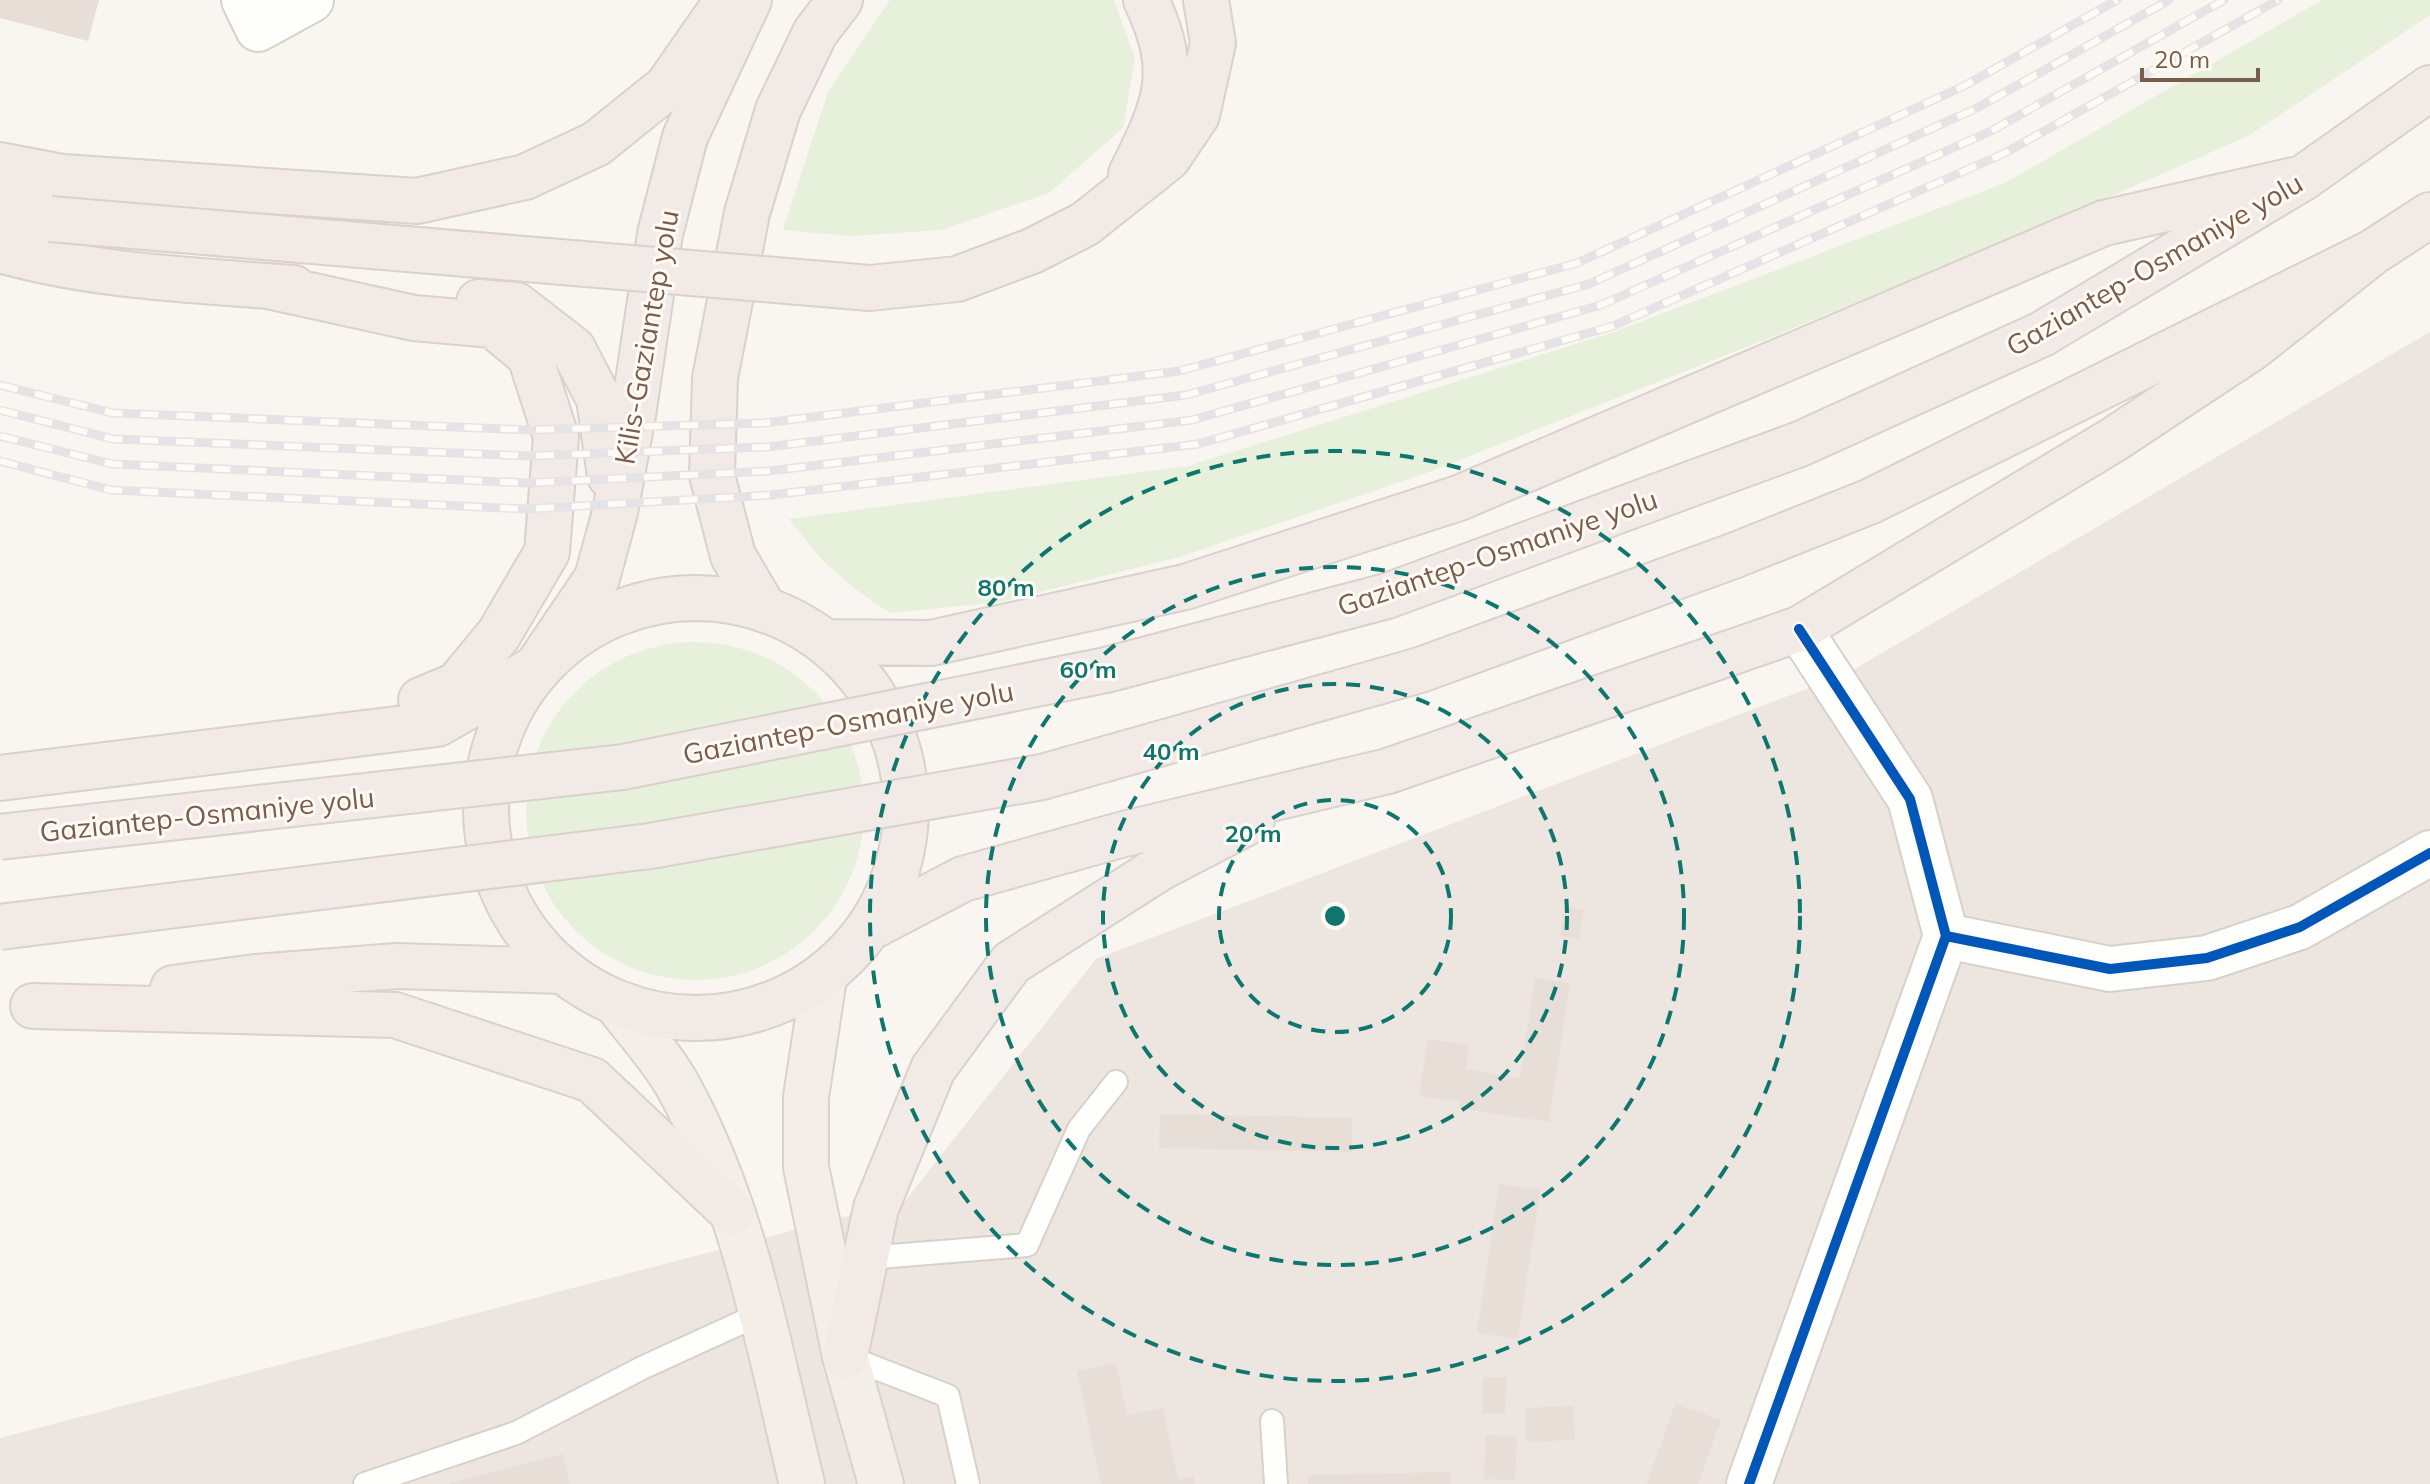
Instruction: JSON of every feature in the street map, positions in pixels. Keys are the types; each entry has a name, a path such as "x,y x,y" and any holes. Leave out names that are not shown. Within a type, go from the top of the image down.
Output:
{"highway":[{"path":"0,165 63,177 417,201 525,177 596,144 667,87 727,0"},
{"name":"Kilis-Gaziantep yolu","path":"536,668 597,578 615,512 633,415 660,234 685,137 749,0"},
{"path":"763,607 733,556 712,475 715,378 747,213 778,110 828,17 858,0"},
{"path":"1119,198 1155,127 1167,78 1160,30 1146,0"},
{"path":"0,205 50,219 870,288 957,279 1032,251 1085,224 1168,158 1197,115 1213,43 1206,0"},
{"name":"Gaziantep-Osmaniye yolu","path":"0,837 623,767 1106,670 1387,596 1800,444 2042,334 2303,178 2430,88"},
{"path":"829,642 931,643 1185,587 1459,498 2104,223 2303,178"},
{"path":"875,925 963,879 1124,834 1388,771 1799,629 2113,440 2252,348 2373,252 2430,215"},
{"path":"0,250 33,259 133,275 516,305 573,349 599,399 615,512"},
{"path":"0,927 650,846 1042,777 1420,670 1733,556 1871,501 2373,252"},
{"path":"268,286 414,318 493,325 530,356 556,437 547,552 499,634 457,685 331,737"},
{"path":"0,778 437,724 536,668 575,634 616,612 709,596 763,607 829,642 866,681 900,747 909,805 898,877 875,925 824,978 738,1016 689,1020 617,1004 562,971 515,917 493,868 484,795 490,755 510,708 536,668"},
{"path":"845,1356 876,1208 933,1069 1011,963 1160,868 1314,788"},
{"path":"16,1008 255,977 397,966 562,971"},
{"path":"16,1008 395,1015 592,1080 732,1212"}],"main road":[{"path":"824,978 806,1097 806,1167 845,1356 881,1484"},
{"path":"617,1004 678,1085 715,1163 752,1274 802,1484"}],"street":[{"path":"244,0 258,29 311,0"},
{"path":"1749,1484 1946,936 1910,799 1799,629"},
{"path":"1946,936 2110,969 2207,958 2300,927 2430,853"}],"lane":[{"path":"866,1258 1027,1245 1079,1129 1116,1082"},
{"path":"365,1484 516,1433 644,1367 760,1314"},
{"path":"845,1356 948,1396 968,1484"},
{"path":"1272,1421 1276,1484"}],"shaded area":[{"path":"2430,332 2430,1484 0,1484 0,1438 905,1201 1096,959 1846,674"}],"green space":[{"path":"890,0 1114,0 1135,58 1123,128 1049,193 941,230 851,236 783,230 828,92"},
{"path":"2322,0 2430,0 2430,15 2248,136 2064,217 1777,335 1429,472 1183,556 1000,602 890,613 855,589 822,560 789,519 1188,466 1611,333 2005,183"},
{"path":"678,642 712,642 760,654 789,670 815,691 836,717 852,746 864,794 864,828 852,876 836,905 815,931 789,952 760,968 712,980 678,980 630,968 615,960 588,942 564,918 546,891 533,860 526,828 526,794 538,746 546,731 564,704 588,680 615,662 646,649"}],"building":[{"path":"0,0 99,0 88,41 0,18"},
{"path":"1564,907 1583,910 1579,939 1560,936"},
{"path":"1535,978 1570,983 1549,1122 1459,1108 1460,1102 1419,1096 1428,1039 1469,1045 1466,1069 1520,1078"},
{"path":"1160,1114 1352,1118 1352,1152 1159,1148"},
{"path":"1499,1184 1540,1190 1518,1339 1477,1333"},
{"path":"1116,1363 1127,1415 1163,1408 1178,1480 1193,1476 1195,1484 1101,1484 1077,1371"},
{"path":"1483,1377 1506,1377 1505,1414 1482,1413"},
{"path":"1675,1404 1721,1420 1698,1484 1647,1484"},
{"path":"1573,1406 1575,1440 1526,1442 1525,1408"},
{"path":"1486,1435 1517,1436 1515,1480 1484,1479"},
{"path":"563,1454 570,1484 450,1484 450,1483"},
{"path":"1451,1472 1451,1484 1308,1484 1308,1475"}],"railway":[{"path":"0,385 113,413 530,430 764,423 1179,371 1577,263 1964,86 2117,0"},
{"path":"0,410 113,439 529,456 767,447 1186,395 1589,284 1977,108 2169,0"},
{"path":"0,436 112,464 528,483 769,471 1192,420 1601,305 1991,131 2224,0"},
{"path":"0,461 111,490 526,509 771,495 1198,444 1613,326 2005,153 2278,0"}],"cycle path":[{"path":"1749,1484 1946,936 1910,799 1799,629"},
{"path":"1946,936 2110,969 2207,958 2300,927 2430,853"}]}
